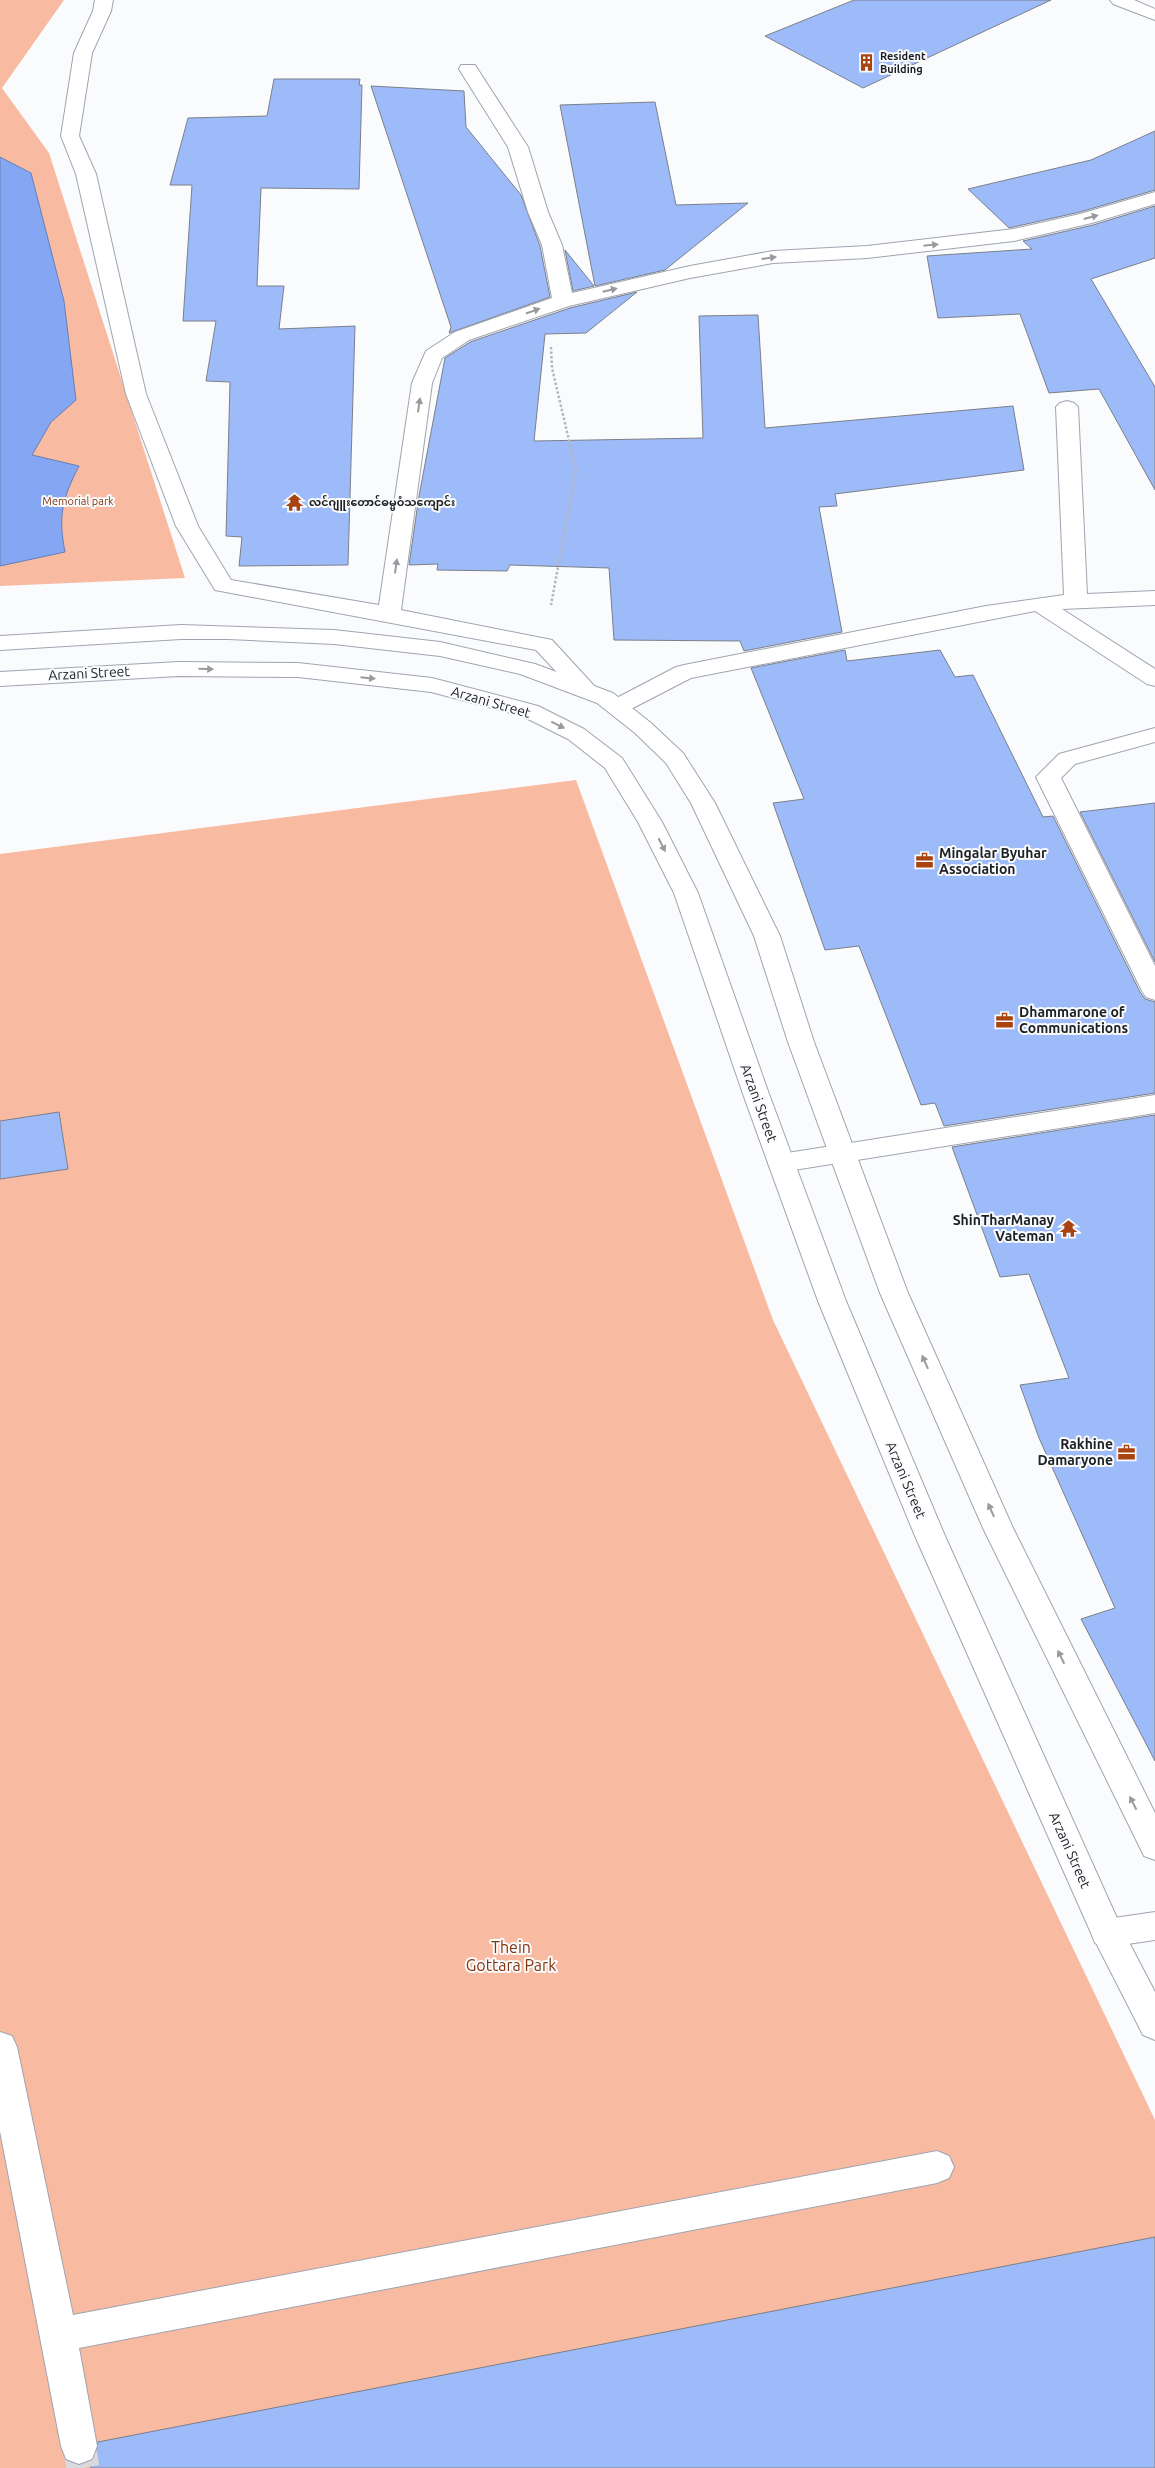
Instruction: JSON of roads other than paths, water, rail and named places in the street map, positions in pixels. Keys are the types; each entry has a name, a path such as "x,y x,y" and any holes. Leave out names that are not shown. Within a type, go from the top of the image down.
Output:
{"street":[{"path":"104,0 83,53 70,136 86,174 136,394 186,526 224,585 389,614 544,646 586,690"},
{"path":"1119,0 1155,15"},
{"path":"468,69 518,147 526,164 538,212 552,245 562,301"},
{"path":"389,614 422,384 432,355 462,336 562,301 690,272 773,257 867,252 1014,235 1085,219 1155,198"},
{"path":"1067,407 1076,601"},
{"path":"617,707 684,672 1039,604 1155,598"},
{"path":"1039,604 1155,679"},
{"path":"179,669 181,632"},
{"path":"0,643 181,632 334,637 440,649 527,669 606,698 675,758 703,803 767,936 801,1042 894,1293 998,1528 1155,1846"},
{"name":"Arzani Street","path":"0,678 179,669 298,670 432,685 530,711 576,734 614,763 650,822 686,893 832,1301 930,1536 1107,1933 1155,2025"},
{"path":"1155,735 1067,759 1048,777 1155,991"},
{"path":"781,1162 1155,1104"},
{"path":"1107,1933 1155,1926"},
{"path":"0,2047 59,2335 79,2446"},
{"path":"59,2335 938,2167"}],"water":[{"path":"0,157 31,173 64,301 76,400 51,422 32,455 79,466 65,498 63,508 62,528 65,552 0,566"}],"tunnel":[{"path":"79,2446 83,2468"}],"place":[{"name":"Resident Building","path":"866,62"},
{"name":"လင်ဂျူးတောင်ဓမ္မဝံသကျောင်း","path":"295,502"},
{"name":"Mingalar Byuhar Association","path":"925,861"},
{"name":"Dhammarone of Communications","path":"1005,1020"},
{"name":"ShinTharManay Vateman","path":"1068,1228"},
{"name":"Rakhine Damaryone","path":"1127,1452"}],"park label":[{"name":"Memorial park","path":"78,501"},
{"name":"Thein Gottara Park","path":"511,1956"}]}
